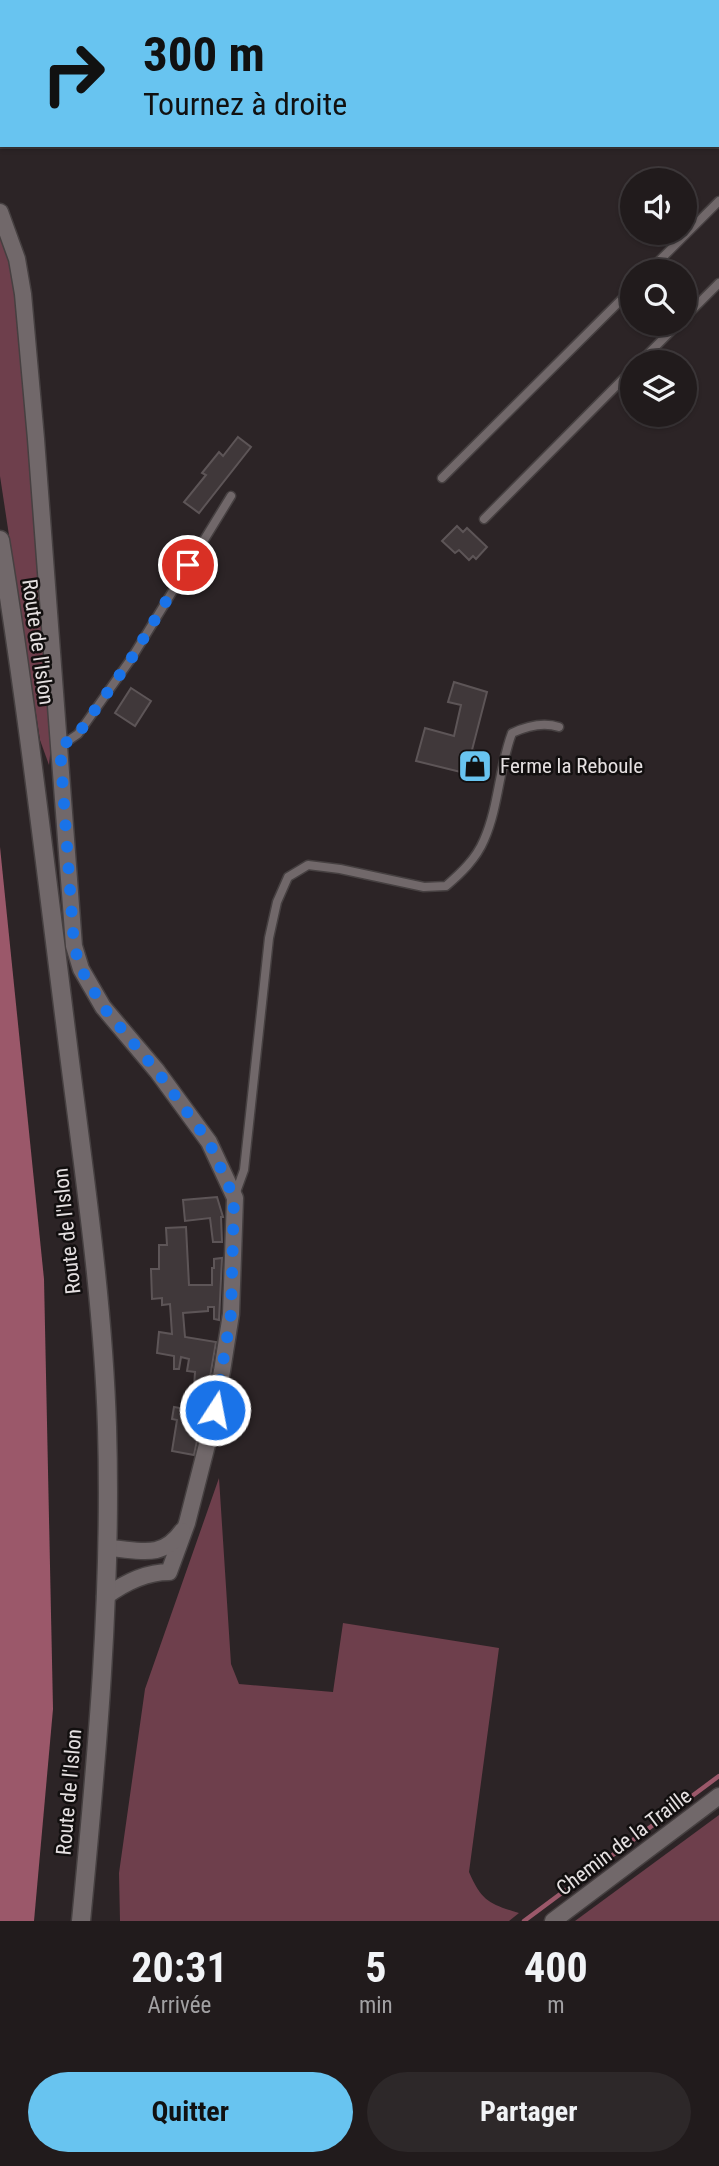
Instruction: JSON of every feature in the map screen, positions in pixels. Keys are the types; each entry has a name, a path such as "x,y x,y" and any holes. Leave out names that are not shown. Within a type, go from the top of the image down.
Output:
{"street":[{"path":"0,212 17,259 23,294 74,946 81,969 103,1007 150,1062 209,1142 234,1198 231,1314 211,1429 187,1523 169,1572 129,1581 105,1597"},
{"name":"Route de l'Islon","path":"0,540 20,663 93,1247 107,1426 105,1597 95,1771 80,1921"},
{"path":"107,1548 148,1552 160,1550 171,1544 187,1523"},
{"name":"Chemin de la Traille","path":"553,1921 719,1796"}],"lane":[{"path":"661,259 719,201"},
{"path":"697,305 719,283"},
{"path":"442,478 620,301"},
{"path":"652,350 666,336"},
{"path":"484,519 620,382"},
{"path":"60,747 78,734 131,659 231,496"},
{"path":"234,1198 244,1170 268,938 277,902 288,877 308,865 424,887 446,886 466,870 484,841 512,733 526,727 559,727"}],"shaded area":[{"path":"0,232 13,265 52,736 49,765 40,740 0,476"},
{"path":"0,847 44,1279 53,1709 34,1921 0,1921"},
{"path":"219,1478 231,1664 239,1684 333,1692 343,1623 499,1648 469,1872 483,1896 501,1907 519,1913 509,1921 120,1921 119,1873 145,1689"},
{"path":"719,1815 719,1921 575,1921"}],"building":[{"path":"238,437 251,447 199,513 184,502 206,475 202,473 219,452 223,456"},
{"path":"457,526 463,532 467,528 487,547 476,559 473,556 469,560 459,550 455,553 442,541"},
{"path":"454,682 487,692 472,750 479,752 477,758 481,759 477,776 416,761 425,728 454,736 461,705 448,702"},
{"path":"131,688 151,701 135,726 115,713"},
{"path":"217,1197 223,1217 222,1242 213,1242 210,1218 185,1221 183,1200"},
{"path":"186,1227 189,1285 212,1285 214,1259 222,1258 219,1320 214,1319 214,1307 208,1307 208,1311 183,1313 185,1337 216,1342 208,1389 194,1387 195,1372 187,1371 189,1359 181,1357 179,1369 174,1369 174,1356 157,1353 159,1332 172,1334 170,1304 162,1305 162,1298 152,1299 151,1269 159,1269 159,1245 167,1245 166,1228"},
{"path":"174,1407 203,1412 194,1455 172,1451 177,1420 172,1419"}],"waterway":[{"path":"524,1921 719,1776"}],"place":[{"name":"Ferme la Reboule","path":"475,766"}],"route":[{"path":"188,565 131,659 78,734 60,747 74,946 81,969 103,1007 157,1071 209,1142 234,1198 235,1247 231,1314 215,1410"}]}
